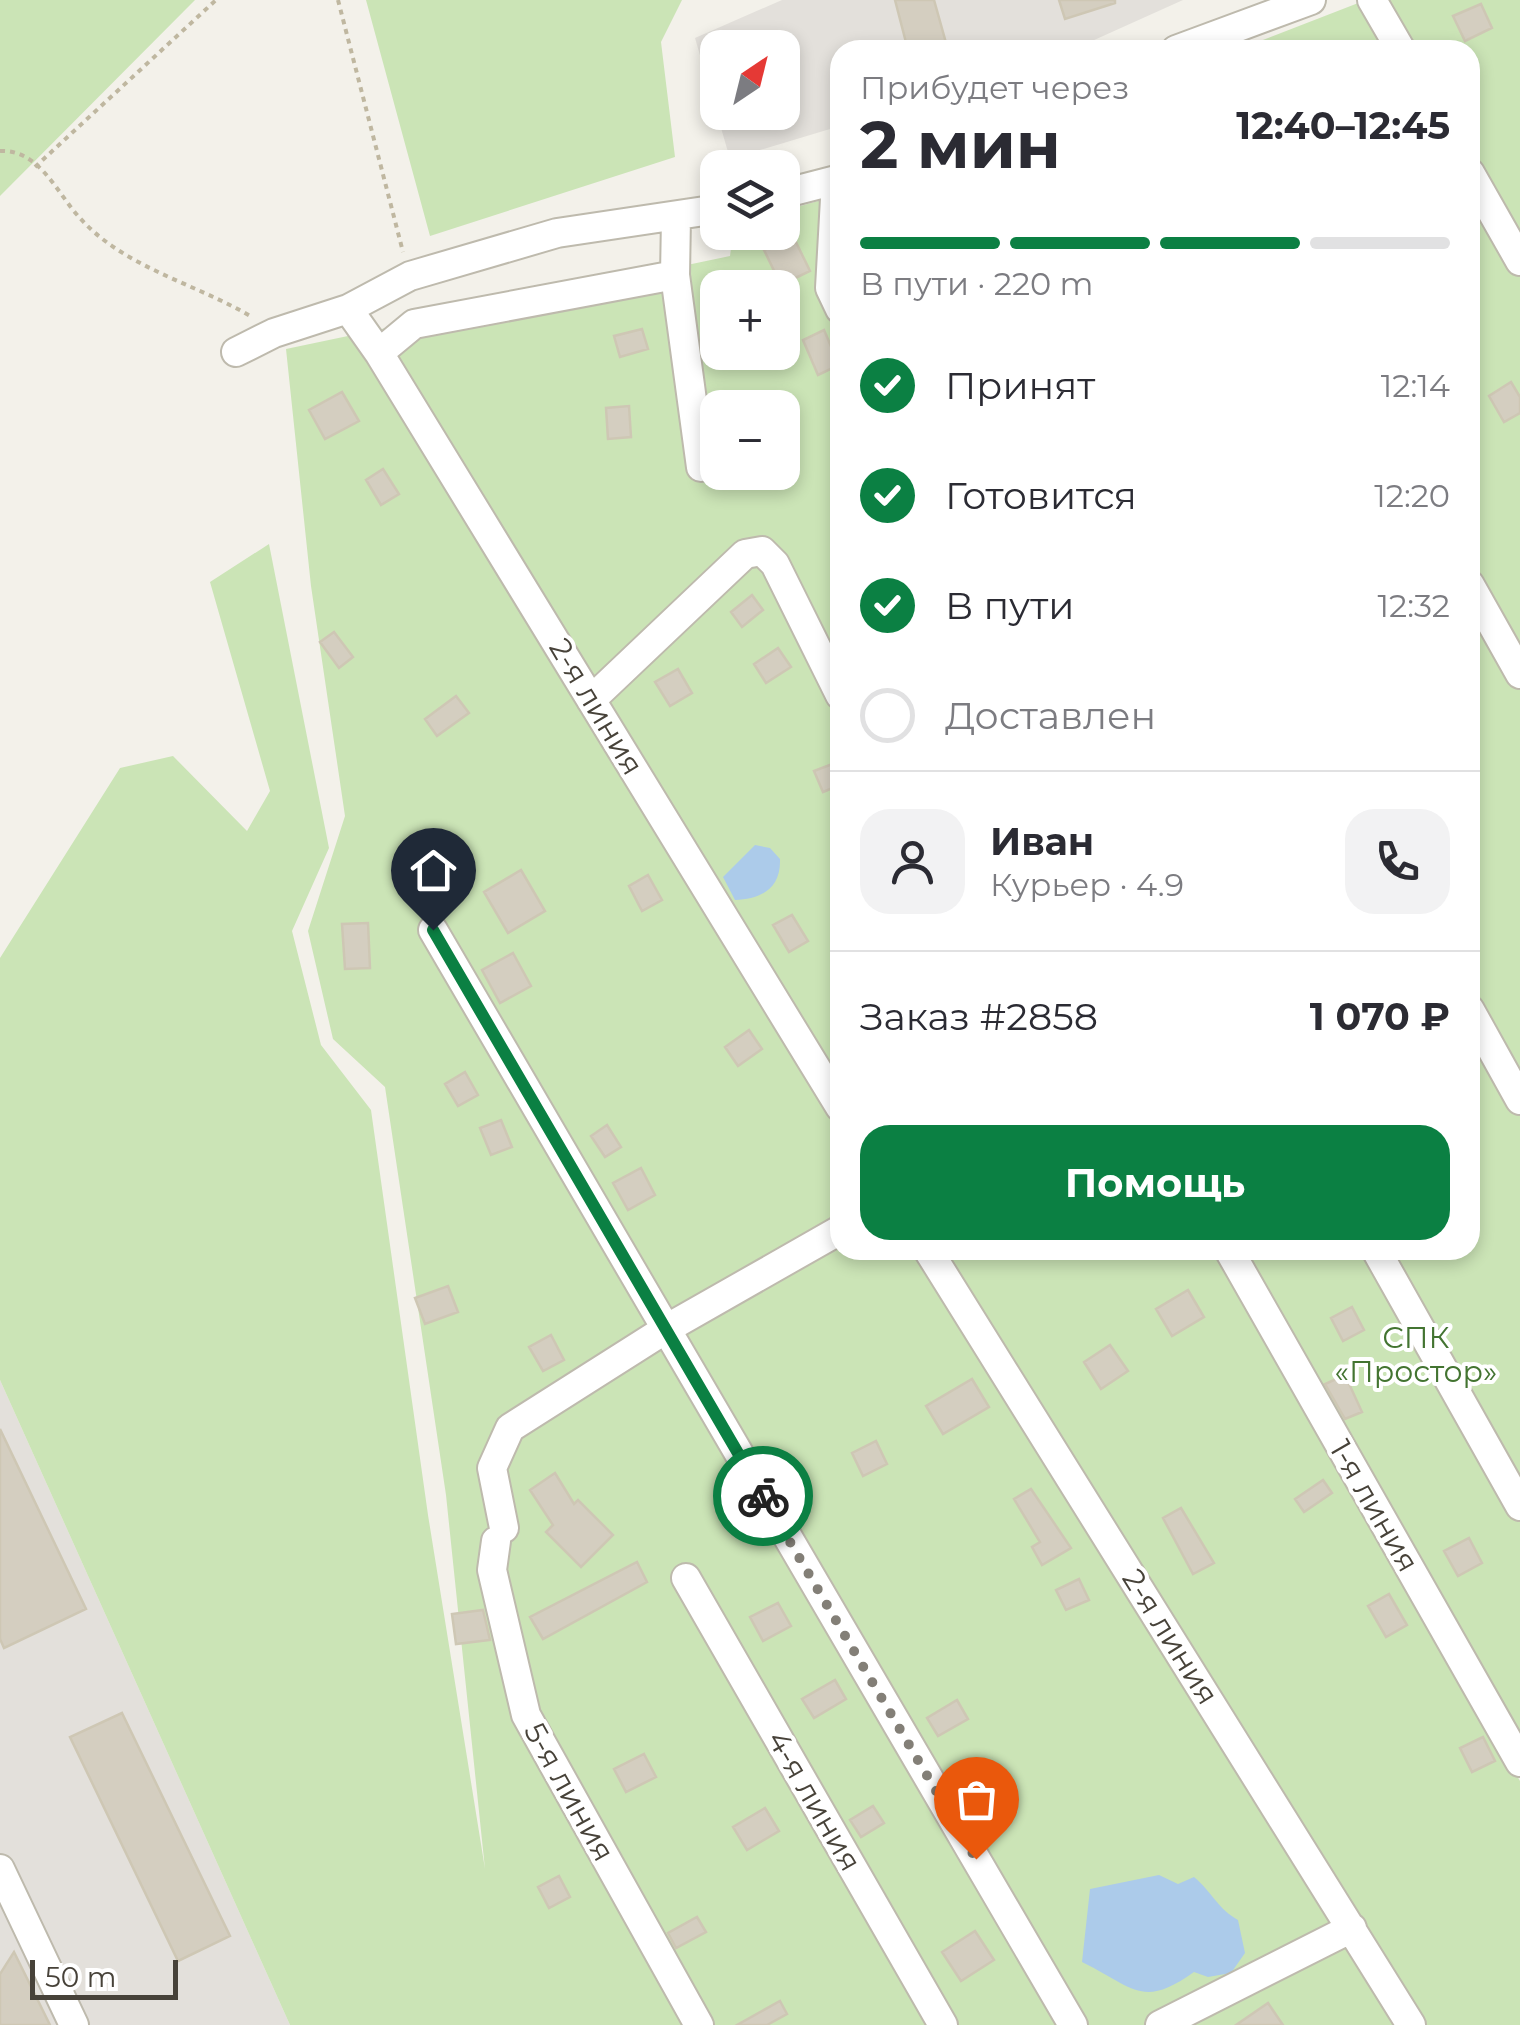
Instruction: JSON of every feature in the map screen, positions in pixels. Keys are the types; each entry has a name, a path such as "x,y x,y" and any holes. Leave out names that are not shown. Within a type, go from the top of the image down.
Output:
{"street":[{"path":"1203,40 1310,0"},
{"path":"1372,0 1394,40"},
{"path":"800,190 830,182"},
{"path":"1480,191 1520,262"},
{"path":"236,352 274,334 348,310 410,276 557,233 700,212"},
{"path":"676,218 674,275 700,460"},
{"path":"379,353 414,324 674,275"},
{"name":"2-я линия","path":"348,310 379,353 830,1091"},
{"path":"592,700 745,554 762,552 775,564 830,674"},
{"path":"1480,602 1520,674"},
{"path":"433,930 1072,2025"},
{"path":"1480,1028 1520,1100"},
{"name":"5-я линия","path":"699,2025 526,1715 492,1570 500,1534 492,1468 510,1428 666,1329 830,1236"},
{"name":"2-я линия","path":"934,1260 1411,2025"},
{"name":"1-я линия","path":"1235,1260 1520,1762"},
{"path":"1382,1260 1520,1506"},
{"name":"4-я линия","path":"686,1578 943,2025"},
{"path":"0,1869 74,2025"},
{"path":"1171,2022 1352,1928"}],"path":[{"path":"35,166 216,0"},
{"path":"338,0 410,276"},
{"path":"0,151 14,151 56,182 78,217 124,257 212,294 274,334"}],"shaded area":[{"path":"782,0 1183,0 1094,40 830,40 830,129 760,150 727,150 722,130 800,130 800,30 713,30"},
{"path":"0,1380 290,2025 0,2025"}],"green space":[{"path":"0,0 195,0 0,196"},
{"path":"366,0 682,0 661,42 675,157 430,236"},
{"name":"СПК «Простор»","path":"1366,0 1520,0 1520,1750 1240,1260 1480,1260 1480,40 1263,40"},
{"path":"830,199 830,1260 1221,1260 1520,1781 1520,2025 290,2025 0,1380 0,958 120,768 173,756 247,831 270,791 210,582 269,544 329,848 292,931 321,1045 371,1110 428,1515 485,1869 446,1495 385,1087 333,1039 308,931 345,816 311,586 286,349 730,256 731,250 800,250 800,206"}],"water":[{"path":"755,845 770,848 780,859 777,878 761,894 735,900 723,877"},
{"path":"1159,1875 1178,1884 1194,1877 1238,1920 1245,1953 1231,1973 1208,1977 1194,1972 1162,1990 1150,1992 1138,1991 1082,1962 1090,1889"}],"building":[{"path":"895,0 934,0 945,40 905,40"},
{"path":"1059,0 1115,0 1115,3 1065,19"},
{"path":"1481,4 1492,28 1465,40 1453,16"},
{"path":"764,250 800,250 810,271 800,276 800,270 774,270"},
{"path":"642,329 648,349 620,357 614,336"},
{"path":"824,330 830,344 830,369 818,375 803,340"},
{"path":"1511,382 1520,397 1520,413 1504,422 1489,396"},
{"path":"342,392 359,421 325,439 309,410"},
{"path":"629,406 631,437 608,439 606,408"},
{"path":"383,469 399,494 381,505 366,480"},
{"path":"752,595 763,610 742,627 731,612"},
{"path":"334,632 353,657 339,668 320,642"},
{"path":"778,648 791,667 766,683 754,664"},
{"path":"678,669 692,693 670,706 655,682"},
{"path":"456,696 469,713 437,736 425,719"},
{"path":"830,765 830,789 823,792 814,771"},
{"path":"521,870 545,911 508,933 484,892"},
{"path":"648,875 662,900 642,911 629,886"},
{"path":"792,915 808,941 789,952 773,925"},
{"path":"368,923 370,968 345,969 342,924"},
{"path":"513,953 531,986 500,1003 482,970"},
{"path":"749,1030 762,1049 738,1066 725,1047"},
{"path":"465,1072 478,1095 458,1106 445,1084"},
{"path":"501,1120 512,1147 491,1155 480,1128"},
{"path":"607,1125 621,1147 605,1157 591,1136"},
{"path":"641,1168 655,1195 628,1210 613,1183"},
{"path":"448,1286 458,1312 425,1324 415,1298"},
{"path":"1188,1290 1204,1317 1172,1336 1156,1309"},
{"path":"1352,1307 1364,1330 1343,1341 1331,1318"},
{"path":"551,1335 564,1360 543,1371 529,1347"},
{"path":"1110,1345 1128,1371 1101,1389 1084,1362"},
{"path":"1345,1375 1362,1412 1345,1419 1325,1384"},
{"path":"972,1379 989,1407 943,1434 926,1406"},
{"path":"0,1429 86,1609 4,1648 0,1639"},
{"path":"876,1441 887,1464 863,1476 852,1453"},
{"path":"555,1473 574,1504 578,1500 613,1535 581,1567 546,1532 553,1525 530,1490"},
{"path":"1323,1480 1332,1493 1304,1512 1295,1499"},
{"path":"1031,1489 1071,1548 1042,1565 1032,1547 1040,1542 1014,1499"},
{"path":"1181,1508 1214,1563 1193,1574 1163,1518"},
{"path":"1469,1538 1482,1563 1458,1576 1444,1551"},
{"path":"637,1562 647,1582 543,1639 530,1617"},
{"path":"1079,1579 1089,1600 1066,1610 1056,1590"},
{"path":"1389,1594 1407,1625 1386,1637 1368,1606"},
{"path":"778,1603 791,1626 763,1641 750,1617"},
{"path":"483,1610 490,1640 456,1644 452,1614"},
{"path":"835,1680 846,1699 814,1718 802,1699"},
{"path":"957,1700 968,1719 938,1736 927,1718"},
{"path":"122,1713 230,1936 178,1961 70,1737"},
{"path":"1483,1737 1495,1761 1472,1772 1460,1748"},
{"path":"644,1754 656,1777 626,1792 614,1769"},
{"path":"873,1806 884,1823 861,1837 850,1820"},
{"path":"765,1808 779,1831 747,1850 733,1827"},
{"path":"559,1876 570,1897 549,1908 538,1887"},
{"path":"697,1917 706,1932 676,1948 668,1933"},
{"path":"975,1931 994,1960 961,1981 942,1952"},
{"path":"14,1952 50,2025 0,2025 0,1974"},
{"path":"780,2001 787,2014 767,2025 737,2025"},
{"path":"1268,2003 1283,2025 1236,2025"}],"way so far":[{"path":"763,1496 976,1859"}],"route":[{"path":"433,930 763,1496"}]}
